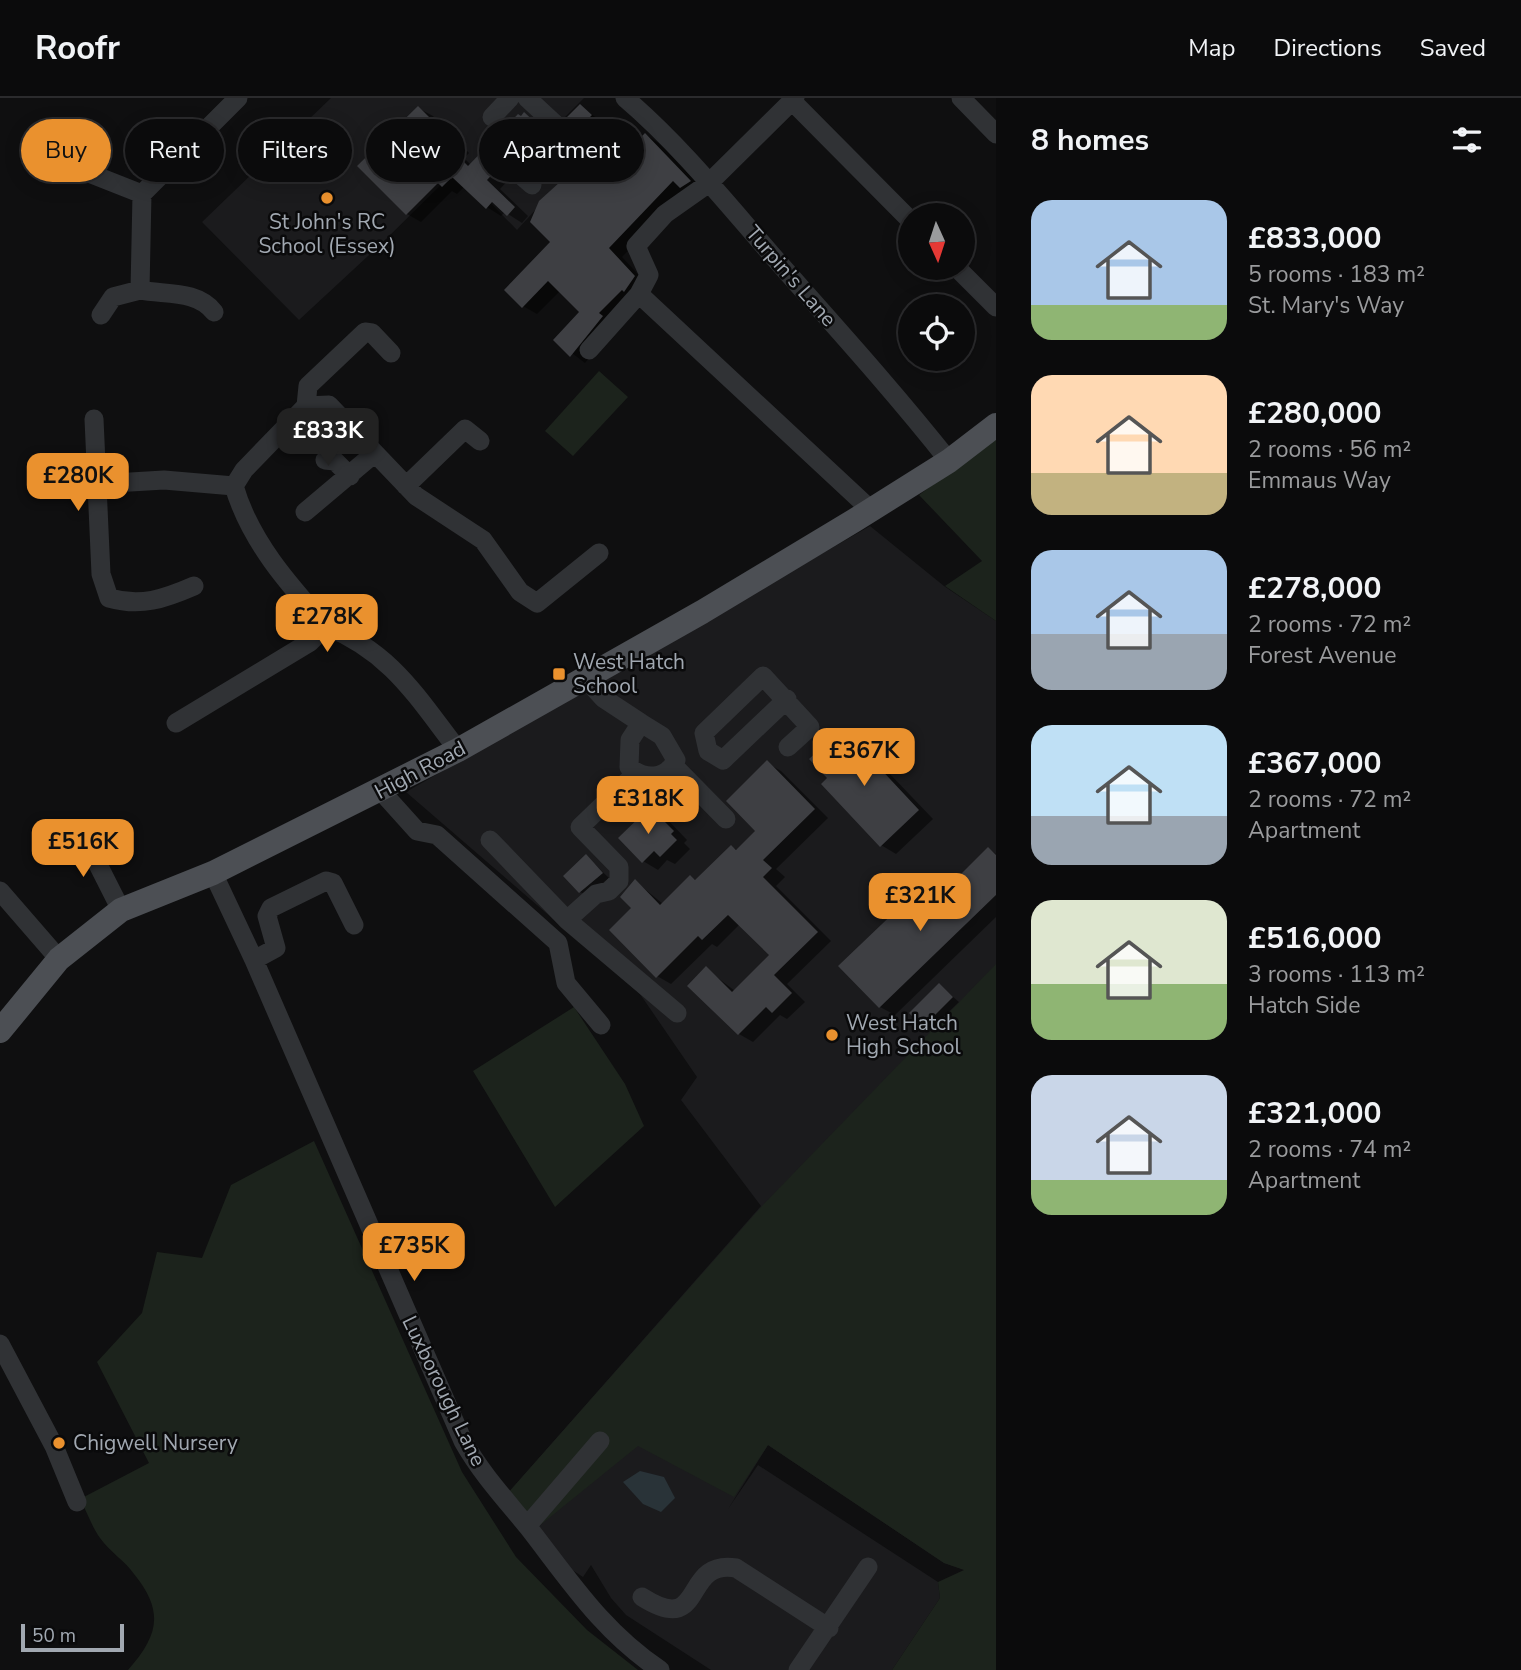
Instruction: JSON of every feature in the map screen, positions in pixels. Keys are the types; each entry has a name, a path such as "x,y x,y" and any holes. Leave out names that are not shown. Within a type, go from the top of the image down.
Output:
{"main road":[{"name":"High Road","path":"0,1031 59,959 121,910 213,873 458,750 702,612 863,515 948,461 996,425"}],"street":[{"path":"492,117 510,98"},
{"path":"527,98 555,124 514,169 532,185"},
{"name":"Turpin's Lane","path":"625,98 652,121 709,183 906,408 948,461"},
{"path":"961,98 996,134"},
{"path":"589,350 639,294 649,275 636,246 665,214 709,183 794,99 898,207"},
{"path":"140,290 142,194 229,100"},
{"path":"111,182 142,194"},
{"path":"969,280 996,307"},
{"path":"101,315 113,297 140,290 202,300 214,312"},
{"path":"639,294 863,515"},
{"path":"391,354 372,333 365,332 308,386 306,407 244,470 234,486 238,502 277,573 326,626 378,653 396,671 458,750"},
{"path":"306,407 329,405 416,496 483,540 520,592 537,603 599,553"},
{"path":"93,419 101,574 109,598 145,603 194,586"},
{"path":"406,486 465,429 480,441"},
{"path":"305,512 375,453"},
{"path":"325,460 335,461 350,476"},
{"path":"97,484 164,480 234,486"},
{"path":"176,723 310,642 326,626"},
{"path":"787,699 723,760 708,751 704,733 763,676 787,699 810,727 788,747"},
{"path":"584,677 603,698 662,736 675,763 726,820"},
{"path":"641,723 631,740 628,757 629,767 636,773 644,776 660,775 675,763 708,751"},
{"path":"567,920 596,894 609,891 619,881 619,867 580,827 636,773"},
{"path":"381,791 417,831 437,835 558,943 566,983 601,1025"},
{"path":"81,831 121,910"},
{"path":"490,840 567,920 677,1013"},
{"name":"Luxborough Lane","path":"213,873 254,960 463,1441 478,1466 527,1526 578,1596 604,1624 660,1670"},
{"path":"254,960 276,948 267,916 271,908 326,881 333,883 354,925"},
{"path":"0,891 59,959"},
{"path":"0,1344 54,1446 77,1502"},
{"path":"527,1526 600,1441"},
{"path":"642,1597 663,1610 674,1610 684,1605 709,1570 723,1566 736,1568 829,1628"},
{"path":"798,1670 868,1567"}],"shaded area":[{"name":"St John's RC School (Essex)","path":"331,98 584,98 563,119 479,119 479,182 561,182 517,230 465,177 465,119 366,119 366,182 444,182 299,320 202,222 244,182 352,182 352,119 309,119"},
{"path":"599,371 628,397 573,456 545,431"},
{"path":"996,437 996,621 945,586 982,561 919,495"},
{"name":"West Hatch High School","path":"870,526 944,586 996,621 996,1580 944,1563 768,1445 728,1509 758,1465 938,1582 940,1598 892,1670 711,1670 626,1615 611,1598 591,1565 583,1577 549,1555 508,1493 761,1206 681,1100 697,1077 640,994 406,792"},
{"path":"996,964 996,1670 892,1670 940,1598 938,1582 964,1570 944,1563 768,1445 734,1497 638,1446 533,1531 508,1493 762,1206"},
{"path":"574,1007 625,1084 644,1126 555,1207 473,1071"},
{"path":"314,1141 462,1472 516,1557 587,1630 638,1670 128,1670 151,1635 154,1612 144,1588 100,1538 80,1499 149,1463 97,1362 142,1313 157,1252 202,1258 231,1185"},
{"path":"640,1471 664,1477 675,1498 661,1512 643,1504 623,1482"}],"building":[{"path":"580,104 592,115 588,119 567,117"},
{"path":"418,106 431,119 405,119"},
{"path":"524,112 532,119 513,119 518,114 521,116"},
{"path":"644,134 691,181 680,188 673,181 609,248 635,276 624,292 622,290 599,313 603,316 570,357 553,340 579,312 548,281 522,308 504,290 550,242 530,222 539,201 560,182 644,182"},
{"path":"479,155 479,182 489,182 515,207 507,216 492,202 486,209 457,182 465,182 465,163 468,166"},
{"path":"366,157 366,175 357,166"},
{"path":"373,182 447,182 442,187 438,183 406,215"},
{"path":"834,736 852,755 870,738 886,755 876,764 919,810 880,847 821,784 827,778 809,759"},
{"path":"767,760 815,809 763,860 772,868 763,877 818,932 774,975 792,993 772,1013 766,1007 738,1035 687,986 706,966 732,992 769,955 728,915 702,940 698,936 656,978 609,930 631,908 620,897 635,879 660,905 690,875 695,880 731,845 736,850 755,831 726,801"},
{"path":"650,807 674,831 671,834 677,840 660,857 654,851 642,863 618,838"},
{"path":"988,847 996,855 996,895 879,1008 838,966 904,903 918,917"},
{"path":"586,854 603,873 579,893 563,876"},
{"path":"939,983 953,997 923,1027 909,1013"}],"place":[{"name":"St John's RC School (Essex)","path":"327,198"},
{"name":"West Hatch School","path":"559,674"},
{"name":"West Hatch High School","path":"832,1035"},
{"name":"Chigwell Nursery","path":"59,1443"}]}
